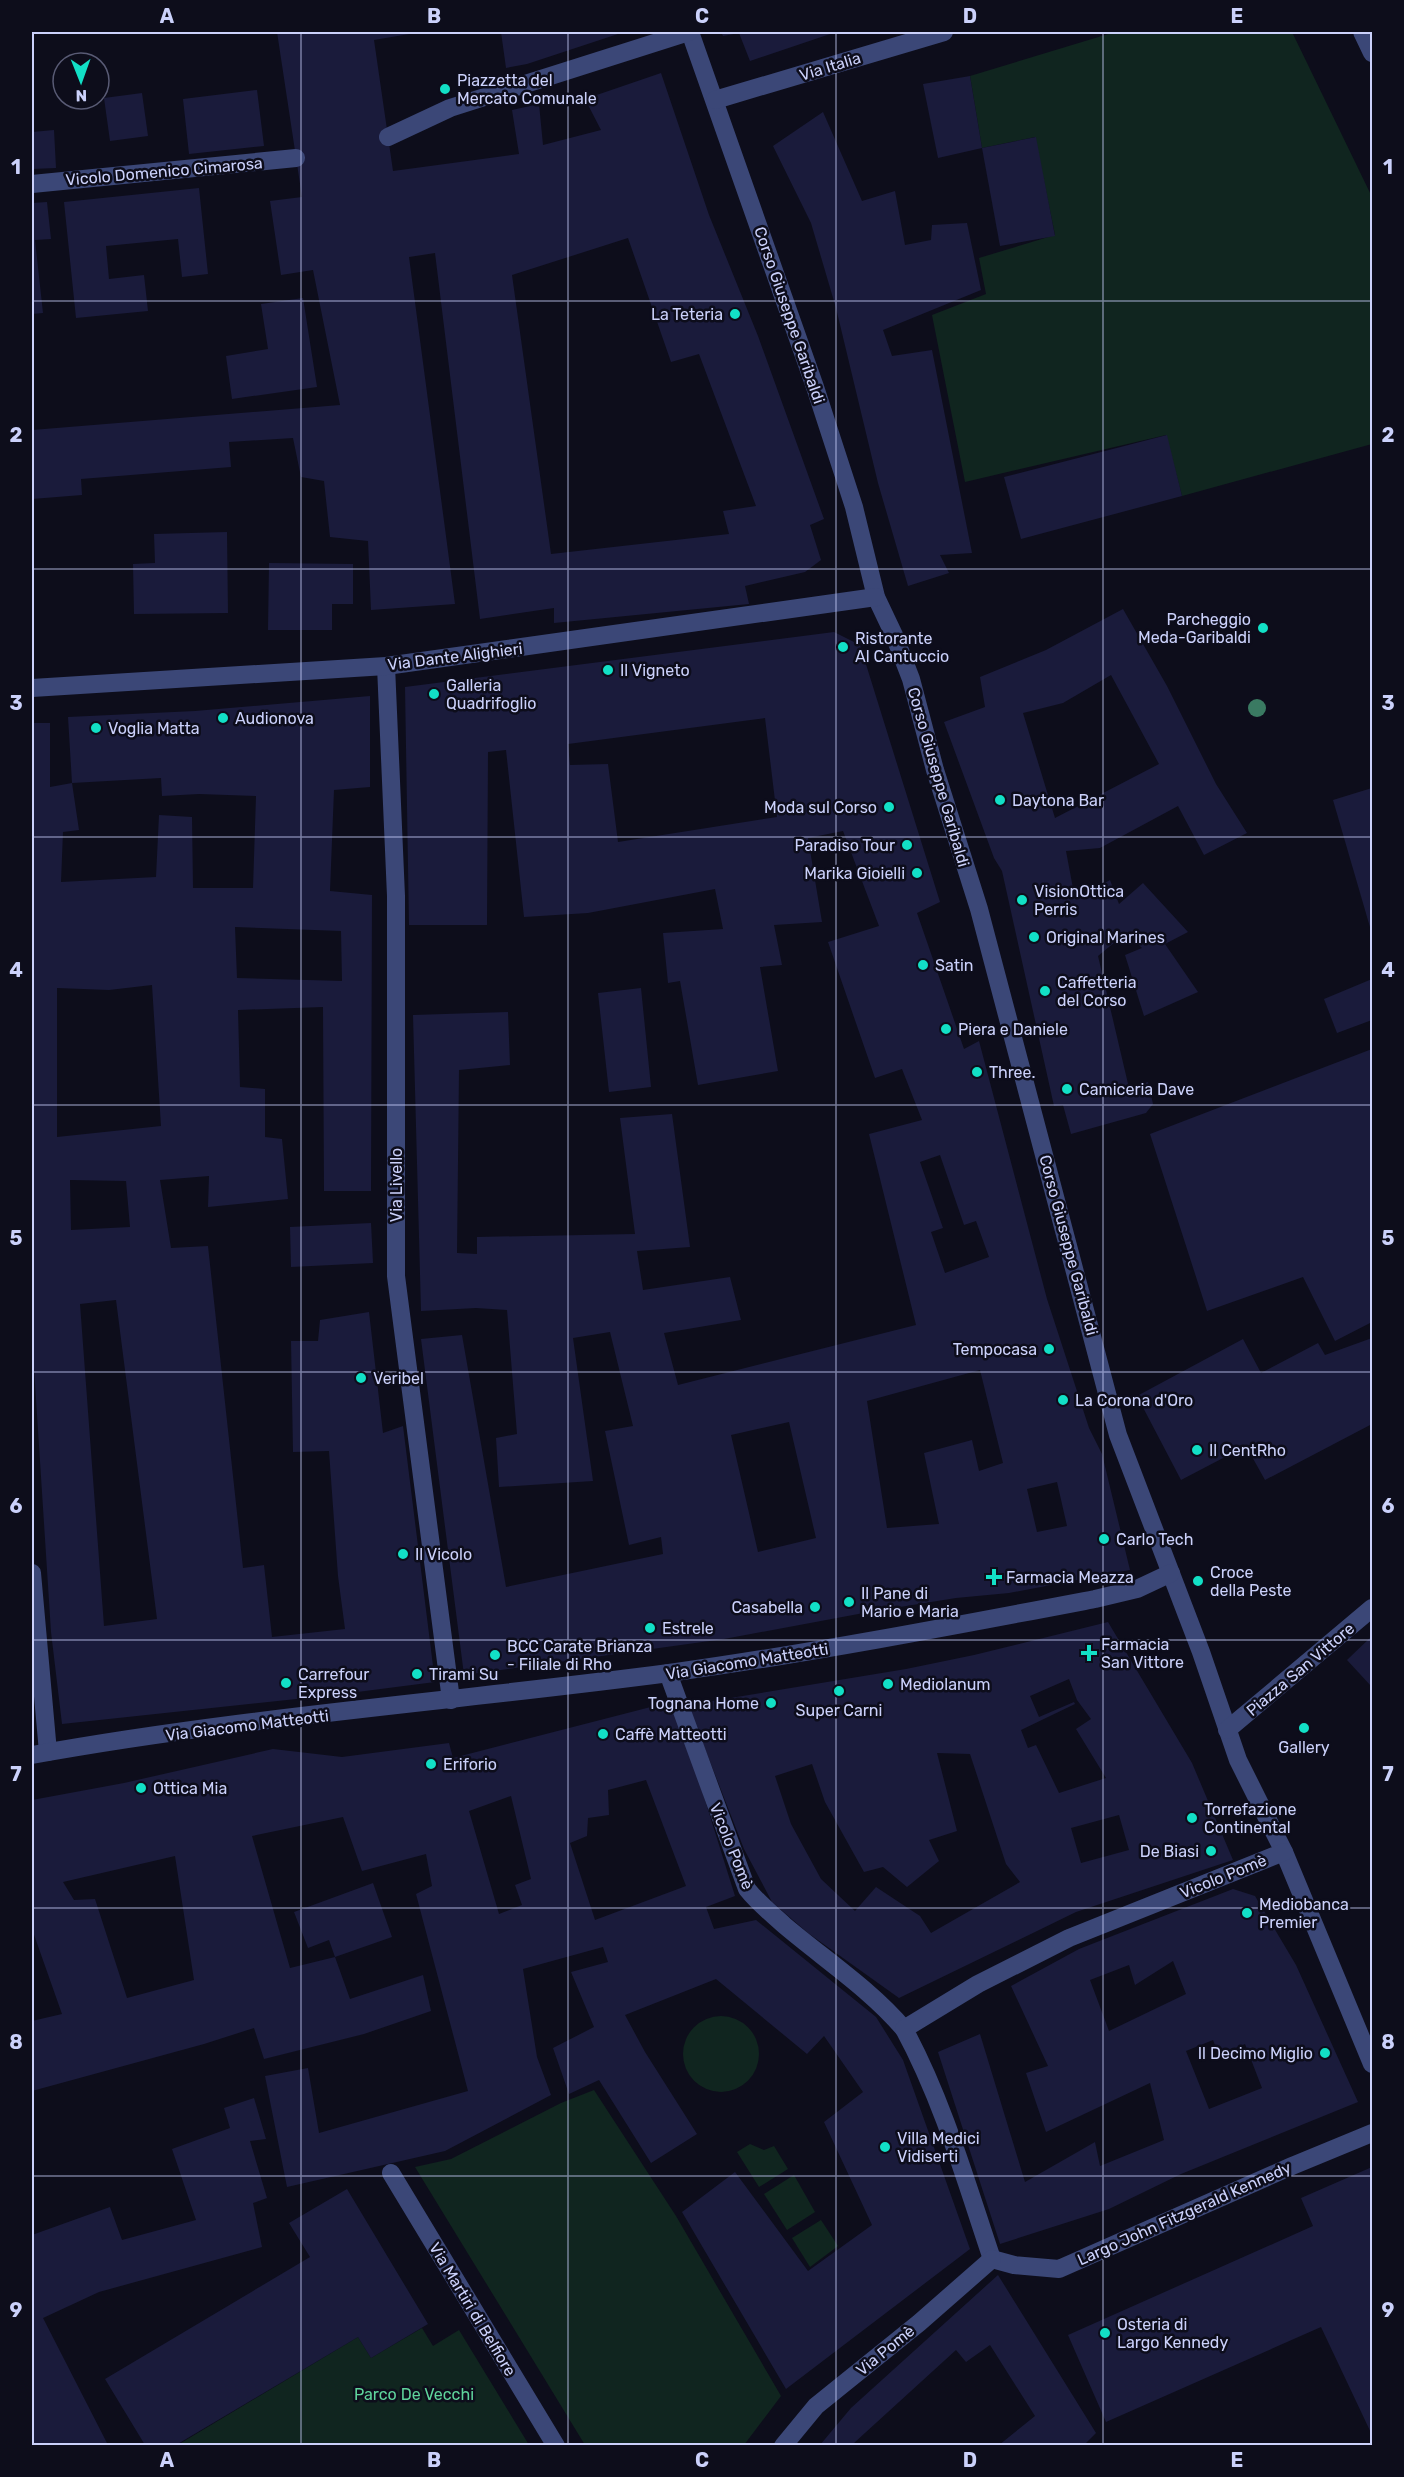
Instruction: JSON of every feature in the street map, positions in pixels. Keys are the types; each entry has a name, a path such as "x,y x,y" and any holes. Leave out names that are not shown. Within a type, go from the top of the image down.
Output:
{"street":[{"name":"Corso Giuseppe Garibaldi","path":"690,32 815,387 854,507 876,597 911,679 935,770 979,909 1118,1435 1143,1499"},
{"path":"388,137 450,108 690,32"},
{"name":"Via Italia","path":"715,100 944,32"},
{"path":"1362,32 1372,53"},
{"name":"Vicolo Domenico Cimarosa","path":"32,184 296,158"},
{"name":"Via Dante Alighieri","path":"32,688 386,666 876,597"},
{"name":"Via Livello","path":"386,666 396,896 396,1276 452,1700"},
{"name":"Piazza San Vittore","path":"1143,1499 1238,1760 1284,1852 1372,2064"},
{"path":"32,1573 40,1754"},
{"name":"Via Giacomo Matteotti","path":"40,1754 260,1722 668,1673 792,1655 1095,1599 1137,1588 1171,1574"},
{"name":"Piazza San Vittore","path":"1227,1730 1372,1608"},
{"name":"Vicolo Pomè","path":"668,1673 747,1889 756,1900 814,1950 886,2008 904,2029 920,2058 951,2136 992,2259"},
{"name":"Vicolo Pomè","path":"904,2029 978,1984 1069,1938 1284,1852"},
{"name":"Largo John Fitzgerald Kennedy","path":"992,2259 1014,2265 1059,2269 1372,2133"},
{"name":"Via Martiri di Belfiore","path":"390,2173 556,2445"},
{"name":"Via Pomè","path":"783,2445 816,2406 919,2323 992,2259"}],"green space":[{"path":"1115,32 1292,32 1372,197 1372,444 1182,496 1166,435 965,482 932,315 986,294 979,258 1055,235 1035,137 982,148 970,76"},
{"path":"721,2016 735,2019 748,2027 756,2040 759,2054 756,2068 748,2081 735,2089 721,2092 707,2089 694,2081 686,2068 683,2054 686,2040 694,2027 707,2019"},
{"path":"594,2090 676,2216 781,2396 744,2445 585,2445 415,2167 451,2159 561,2103"},
{"path":"750,2144 764,2150 774,2146 788,2169 759,2187 737,2152"},
{"path":"794,2175 815,2212 787,2230 764,2194"},
{"path":"821,2220 838,2246 810,2267 792,2238"},
{"name":"Parco De Vecchi","path":"422,2328 433,2346 459,2330 529,2445 176,2446 358,2337 371,2358"}],"building":[{"path":"277,32 421,32 374,40 393,171 519,154 512,110 539,104 543,145 601,130 585,99 661,73 709,215 758,336 824,519 810,525 821,560 805,572 745,586 749,604 554,623 554,608 480,619 435,253 409,257 455,604 371,610 368,541 330,537 324,481 301,477 293,438 229,442 231,467 81,479 82,495 32,499 32,430 340,405 313,270 281,275 270,201 302,197","holes":["628,238 671,362 699,354 756,506 723,511 729,534 551,554 512,275"]},
{"path":"501,32 624,32 527,64 506,68"},
{"path":"721,32 836,32 750,61 739,33 723,36"},
{"path":"970,76 982,148 938,158 923,84"},
{"path":"257,90 264,146 189,154 183,99"},
{"path":"142,93 148,136 110,141 106,111 111,111 111,97"},
{"path":"823,112 862,201 895,191 905,245 931,240 932,225 967,223 981,290 883,330 892,356 932,350 972,553 940,555 949,573 908,586 878,483 836,308 811,223 773,146"},
{"path":"54,130 56,168 32,169 32,132"},
{"path":"1036,137 1055,236 1000,246 982,148"},
{"path":"199,188 208,274 182,277 178,239 106,246 109,279 144,275 148,311 76,318 64,202"},
{"path":"47,202 51,239 35,240 43,313 32,314 32,203"},
{"path":"303,298 317,387 232,399 226,356 268,349 261,304"},
{"path":"1167,435 1182,496 1021,539 1004,477"},
{"path":"227,532 228,613 134,614 133,564 155,563 154,534"},
{"path":"269,563 353,564 353,604 332,604 332,630 268,630"},
{"path":"1123,609 1167,686 1216,784 1247,833 1204,855 1178,806 1100,848 1066,851 1075,899 1110,880 1119,904 1143,883 1188,932 1165,944 1198,992 1144,1016 1125,955 1142,948 1126,933 1098,956 1129,1088 1148,1082 1153,1104 1146,1113 1071,1134 1063,1105 1054,1106 1002,871 994,858 944,722 985,707 980,677 1046,650","holes":["1111,675 1159,764 1055,818 1023,713 1063,703"]},
{"path":"834,632 860,645 940,902 917,913 964,1049 979,1041 1047,1299 1089,1428 1102,1454 1130,1570 1009,1593 956,1598 869,1612 724,1639 464,1675 421,1339 462,1335 506,1587 663,1554 661,1537 629,1545 605,1431 633,1426 610,1332 573,1338 593,1481 499,1487 496,1438 517,1434 507,1310 476,1308 421,1311 413,1015 508,1012 510,1065 459,1070 457,1253 477,1254 477,1237 635,1234 620,1118 672,1114 690,1247 637,1251 643,1290 730,1277 741,1320 664,1333 678,1385 916,1325 869,1134 922,1120 902,1069 875,1078 828,942 879,926 843,831 808,838 822,922 774,925 782,965 760,967 778,1071 698,1085 680,981 668,983 663,933 723,929 715,889 588,913 524,917 506,750 488,752 487,925 409,925 405,687","holes":["765,718 777,817 618,842 608,764 570,765 568,744","940,1155 964,1225 976,1221 989,1257 945,1273 931,1232 943,1228 920,1162","980,1370 1003,1463 979,1471 972,1440 924,1453 939,1524 887,1528 867,1401","789,1422 816,1538 758,1552 731,1435","1057,1482 1067,1526 1037,1532 1027,1489"]},
{"path":"370,696 370,787 334,790 330,891 372,895 371,1191 324,1191 323,1007 238,1010 240,1087 265,1089 265,1137 282,1139 288,1199 208,1207 209,1176 160,1180 171,1248 208,1246 243,1568 264,1565 272,1637 345,1629 338,1576 329,1451 293,1452 291,1341 318,1341 320,1320 369,1312 383,1433 403,1426 435,1682 62,1724 51,1632 32,1337 32,723 50,723 50,787 72,783 68,717 195,711","holes":["161,778 162,796 199,794 256,796 253,888 193,888 192,817 159,815 156,877 61,882 63,832 79,830 72,783","235,927 341,931 342,981 237,978","152,985 161,1126 57,1137 57,988 109,990","70,1180 126,1181 130,1227 71,1230","116,1300 157,1619 104,1626 80,1304"]},
{"path":"1372,788 1372,934 1333,800"},
{"path":"1372,979 1372,1020 1337,1033 1324,999"},
{"path":"641,988 651,1087 609,1092 598,993"},
{"path":"1372,1049 1372,1322 1335,1341 1303,1277 1207,1311 1150,1134"},
{"path":"371,1223 373,1263 291,1267 290,1227"},
{"path":"1372,1338 1372,1424 1265,1480 1246,1446 1181,1480 1137,1396 1243,1339 1261,1373 1318,1343 1325,1355"},
{"path":"1108,1622 1192,1763 1233,1860 1076,1912 899,1998 808,1933 772,1902 744,1849 688,1705 906,1669","holes":["1069,1679 1077,1700 1091,1719 1076,1729 1106,1778 1059,1793 1036,1745 1028,1748 1021,1730 1075,1704 1074,1702 1039,1717 1030,1696","937,1753 970,1754 1006,1864 1020,1882 931,1933 920,1916 876,1887 855,1911 821,1879 791,1824 775,1776 812,1764 825,1802 864,1872 883,1867 907,1887 939,1861 929,1840 957,1831","1119,1815 1129,1850 1081,1863 1071,1828"]},
{"path":"1372,1636 1372,1682 1371,1686 1347,1660"},
{"path":"674,1701 735,1896 706,1907 714,1929 756,1920 876,2017 903,2060 970,2249 786,2389 682,2212 735,2172 808,2271 872,2225 824,2122 863,2092 824,2036 807,2054 716,1979 625,2015 645,2052 697,2134 651,2163 599,2080 569,2094 553,2048 594,2027 571,1972 608,1962 603,1947 523,1969 537,2057 551,2095 445,2151 287,2187 265,2076 308,2068 319,2133 468,2091 416,1894 432,1886 426,1854 362,1871 343,1817 252,1836 290,1968 335,1957 350,1999 423,1975 431,2011 364,2034 264,2059 254,2028 32,2091 32,2021 62,2014 32,1929 32,1800 124,1783 273,1749 342,1757 449,1743 453,1758","holes":["646,1780 686,1886 595,1920 570,1843 587,1836 588,1818 609,1815 608,1790","511,1796 531,1879 515,1885 522,1905 499,1914 469,1811","175,1856 194,1980 127,1998 95,1899 74,1900 63,1882"]},
{"path":"373,1883 392,1937 335,1957 329,1940 308,1948 294,1912"},
{"path":"1233,1889 1255,1896 1296,1965 1358,2102 1181,2174 1109,2209 1000,2244 938,2052 980,2034 1025,2182 1095,2142 1100,2166 1164,2140 1150,2083 1046,2132 1026,2073 1048,2066 1011,1986 1079,1949","holes":["1173,1961 1186,1994 1109,2031 1090,1980 1129,1965 1135,1985","1213,2040 1219,2055 1245,2044 1262,2088 1209,2109 1186,2051"]},
{"path":"254,2098 266,2139 250,2141 267,2198 253,2203 262,2247 99,2292 43,2318 108,2445 32,2445 32,2235 110,2207 122,2240 196,2220 172,2149 230,2128 224,2108"},
{"path":"1372,2167 1372,2435 1321,2327 1106,2422 1068,2335 1313,2226 1301,2198"},
{"path":"347,2189 428,2324 371,2358 358,2337 176,2445 145,2445 105,2379 310,2257 289,2223"},
{"path":"998,2275 1096,2433 1084,2445 999,2445 1035,2416 990,2345 966,2362 956,2350 854,2443 856,2445 820,2445 851,2408"}],"place":[{"name":"Piazzetta del Mercato Comunale","path":"445,89"},
{"name":"La Teteria","path":"735,314"},
{"name":"Parcheggio Meda-Garibaldi","path":"1263,628"},
{"name":"Ristorante Al Cantuccio","path":"843,647"},
{"name":"Il Vigneto","path":"608,670"},
{"name":"Galleria Quadrifoglio","path":"434,694"},
{"name":"Audionova","path":"223,718"},
{"name":"Voglia Matta","path":"96,728"},
{"name":"Daytona Bar","path":"1000,800"},
{"name":"Moda sul Corso","path":"889,807"},
{"name":"Paradiso Tour","path":"907,845"},
{"name":"Marika Gioielli","path":"917,873"},
{"name":"VisionOttica Perris","path":"1022,900"},
{"name":"Original Marines","path":"1034,937"},
{"name":"Satin","path":"923,965"},
{"name":"Caffetteria del Corso","path":"1045,991"},
{"name":"Piera e Daniele","path":"946,1029"},
{"name":"Three.","path":"977,1072"},
{"name":"Camiceria Dave","path":"1067,1089"},
{"name":"Tempocasa","path":"1049,1349"},
{"name":"Veribel","path":"361,1378"},
{"name":"La Corona d'Oro","path":"1063,1400"},
{"name":"Il CentRho","path":"1197,1450"},
{"name":"Carlo Tech","path":"1104,1539"},
{"name":"Il Vicolo","path":"403,1554"},
{"name":"Farmacia Meazza","path":"994,1577"},
{"name":"Croce della Peste","path":"1198,1581"},
{"name":"Il Pane di Mario e Maria","path":"849,1602"},
{"name":"Casabella","path":"815,1607"},
{"name":"Estrele","path":"650,1628"},
{"name":"Farmacia San Vittore","path":"1089,1653"},
{"name":"BCC Carate Brianza - Filiale di Rho","path":"495,1655"},
{"name":"Tirami Su","path":"417,1674"},
{"name":"Carrefour Express","path":"286,1683"},
{"name":"Mediolanum","path":"888,1684"},
{"name":"Super Carni","path":"839,1691"},
{"name":"Tognana Home","path":"771,1703"},
{"name":"Gallery","path":"1304,1728"},
{"name":"Caffè Matteotti","path":"603,1734"},
{"name":"Eriforio","path":"431,1764"},
{"name":"Ottica Mia","path":"141,1788"},
{"name":"Torrefazione Continental","path":"1192,1818"},
{"name":"De Biasi","path":"1211,1851"},
{"name":"Mediobanca Premier","path":"1247,1913"},
{"name":"Il Decimo Miglio","path":"1325,2053"},
{"name":"Villa Medici Vidiserti","path":"885,2147"},
{"name":"Osteria di Largo Kennedy","path":"1105,2333"}]}
